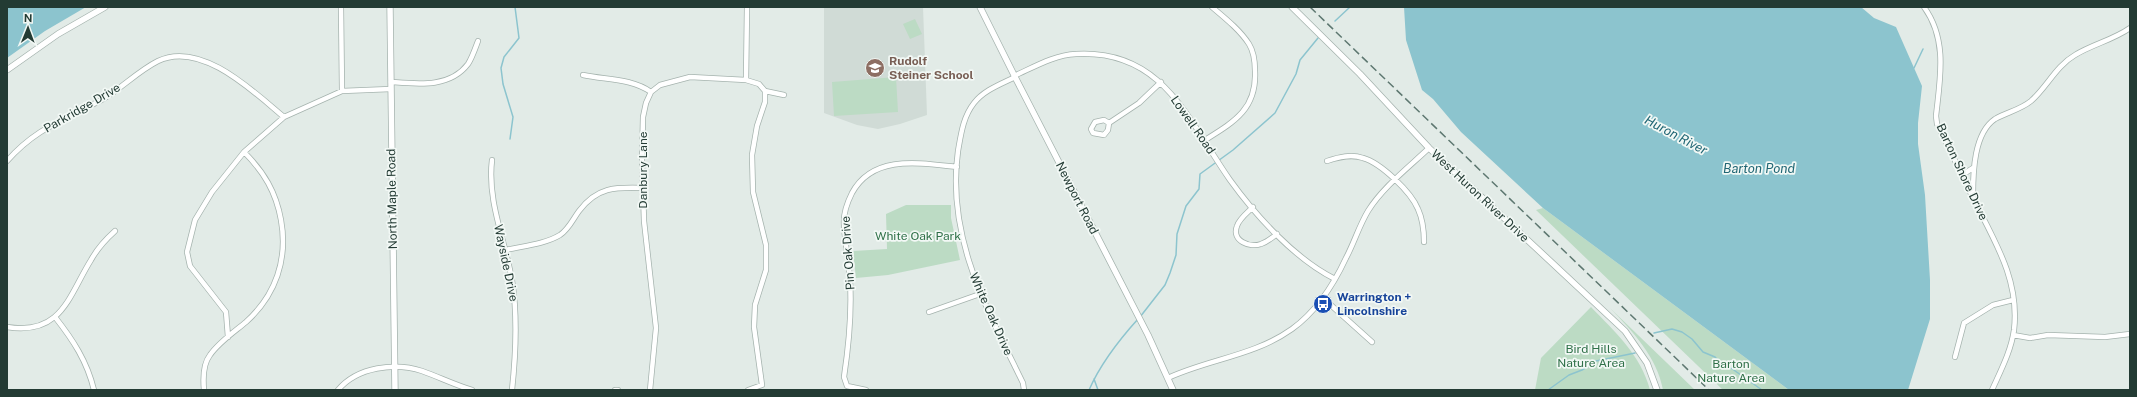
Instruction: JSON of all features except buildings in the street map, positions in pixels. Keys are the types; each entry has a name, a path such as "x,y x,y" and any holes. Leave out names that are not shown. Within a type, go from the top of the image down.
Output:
{"street":[{"path":"7,70 58,34 105,7"},
{"path":"341,7 342,91"},
{"name":"North Maple Road","path":"390,7 395,390"},
{"path":"746,80 747,7"},
{"name":"Newport Road","path":"980,7 1014,77 1139,317 1173,390"},
{"path":"1205,140 1241,116 1247,107 1256,84 1255,63 1250,45 1240,32 1212,7"},
{"name":"West Huron River Drive","path":"1292,7 1360,74 1429,148 1626,332 1647,363 1657,390"},
{"name":"Barton Shore Drive","path":"1924,7 1934,24 1941,54 1942,70 1936,116 1937,124 2003,256 2012,285 2014,300 2013,336 2007,356 1992,390"},
{"path":"1973,198 1973,168 1979,140 1991,123 2022,108 2034,98 2065,62 2075,55 2111,39 2130,28"},
{"path":"391,82 434,83 455,76 469,63 478,41"},
{"name":"Lowell Road","path":"1014,77 1065,55 1092,54 1112,56 1131,62 1161,82 1205,140 1220,165 1253,207 1277,234 1310,264 1335,279"},
{"name":"Parkridge Drive","path":"7,161 20,147 46,126 104,98 144,69 159,61 174,56 184,56 210,63 245,84 284,117"},
{"path":"584,75 606,80 628,81 651,92 660,85 690,77 746,80 760,84 765,91 765,102 757,126 752,155 753,192 766,245 766,270 755,305 754,327 762,385 748,390"},
{"name":"White Oak Drive","path":"1014,77 987,92 974,102 963,120 957,167 958,206 961,231 968,260 980,294 1023,383 1024,390"},
{"path":"1109,123 1139,103 1161,82"},
{"path":"228,337 226,312 190,266 187,252 195,220 212,192 244,152 284,117 342,91 391,89"},
{"path":"765,91 784,95"},
{"name":"Danbury Lane","path":"650,390 656,328 654,298 646,248 643,188 643,116 651,92"},
{"path":"1168,378 1207,362 1251,352 1275,340 1303,320 1324,298 1335,279 1368,211 1395,181 1429,148"},
{"path":"204,390 205,368 210,355 247,321 264,302 275,283 283,256 283,235 272,189 258,166 244,152"},
{"path":"1327,161 1344,156 1364,158 1384,169 1409,195 1418,208 1424,230 1424,242"},
{"name":"Wayside Drive","path":"492,160 491,181 498,222 506,250 515,299 517,327 512,390"},
{"name":"Pin Oak Drive","path":"866,390 847,386 845,382 852,310 849,262 844,225 845,212 849,198 856,186 864,177 887,165 918,163 957,167"},
{"path":"1962,175 1973,168"},
{"path":"506,250 560,235 570,225 588,201 598,193 610,189 643,188"},
{"path":"1253,207 1237,226 1236,234 1239,239 1243,243 1253,246 1266,242 1277,234"},
{"path":"7,327 28,328 39,325 55,317 75,292 94,254 115,231"},
{"path":"929,312 980,294"},
{"path":"1324,298 1372,342"},
{"path":"1955,357 1964,323 1994,305 2014,300"},
{"path":"55,317 74,340 84,360 94,390"},
{"path":"2013,336 2030,338 2048,335 2105,337 2130,334"},
{"path":"338,390 344,383 358,374 371,370 395,368 421,371 472,390"}],"shaded area":[{"name":"Rudolf Steiner School","path":"824,7 923,7 927,115 900,124 878,129 857,125 824,113"}],"green space":[{"path":"915,19 922,34 910,39 903,24"},
{"path":"896,77 898,112 834,116 832,82"},
{"name":"White Oak Park","path":"906,205 951,205 951,218 960,260 888,275 856,278 853,251 887,249 886,214"},
{"name":"Barton Nature Area","path":"1543,208 1789,390 1723,390 1536,210"},
{"name":"Bird Hills Nature Area","path":"1591,307 1618,335 1634,355 1646,377 1650,390 1535,390 1541,358"},
{"name":"Barton Nature Area","path":"1610,308 1695,390 1663,390 1660,378 1650,356 1627,326"}],"water":[{"path":"7,7 86,7 45,31 7,58"},
{"name":"Barton Pond","path":"1404,7 1861,7 1874,18 1896,27 1922,86 1918,123 1918,144 1925,195 1930,280 1930,319 1908,390 1789,390 1543,208 1461,132 1433,99 1422,90 1406,40"}],"waterway":[{"path":"510,139 513,117 503,84 501,68 504,57 519,38 515,7"},
{"path":"1335,21 1350,7"},
{"path":"1140,317 1165,285 1176,255 1177,234 1186,206 1199,189 1200,174 1233,150 1275,113 1296,74 1300,60 1318,38"},
{"path":"1914,68 1923,49"},
{"path":"1089,390 1110,353 1138,319"},
{"path":"1654,333 1672,329 1682,332 1692,339 1703,352 1715,357 1724,367 1731,368 1762,390"},
{"path":"1548,390 1569,375 1582,370 1596,361 1635,353"},
{"path":"1094,379 1098,390"}],"railway":[{"path":"1310,7 1709,390"}],"place":[{"name":"Rudolf Steiner School","path":"875,68"},
{"name":"Warrington + Lincolnshire","path":"1323,304"}],"water label":[{"name":"Huron River","path":"1676,135"}]}
